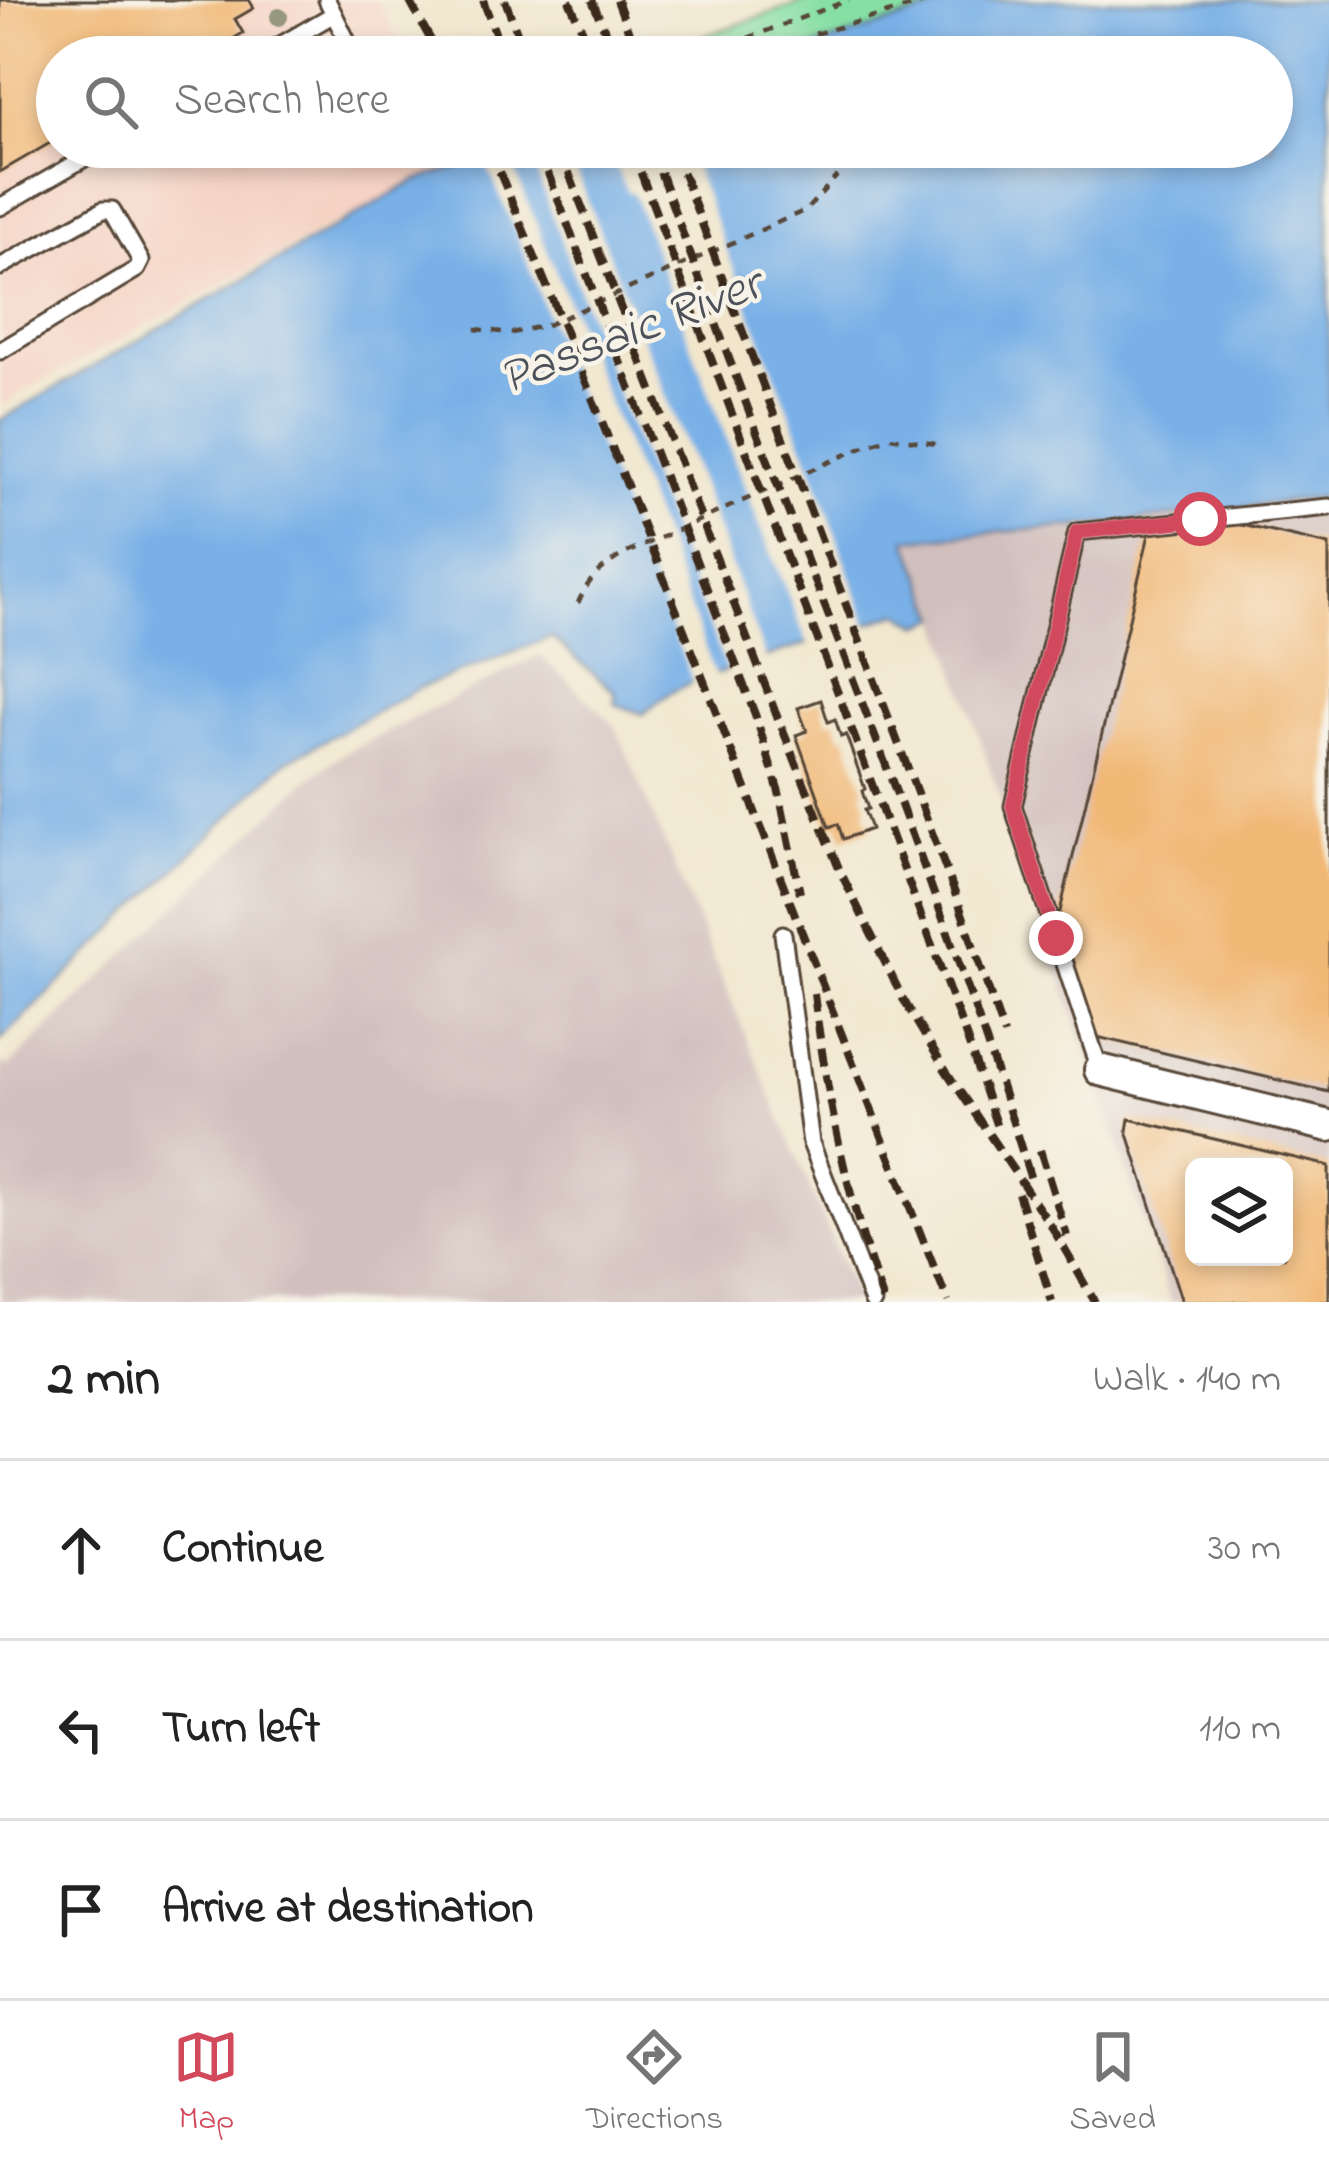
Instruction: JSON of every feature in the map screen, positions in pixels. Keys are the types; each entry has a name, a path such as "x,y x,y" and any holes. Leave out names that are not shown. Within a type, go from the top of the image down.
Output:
{"street":[{"path":"1100,1070 1329,1126"}],"lane":[{"path":"290,36 331,7 345,36"},
{"path":"0,207 68,168"},
{"path":"0,267 103,210 112,210 118,218 141,261 137,268 0,351"},
{"path":"1100,1070 1013,806 1077,532 1329,507"},
{"path":"783,934 811,1143 873,1302"}],"path":[{"path":"753,36 850,0"},
{"path":"815,34 934,0"},
{"path":"475,329 512,333 547,326 806,210 836,176"},
{"path":"578,603 597,571 622,555 845,455 890,437 936,444"}],"shaded area":[{"path":"0,0 377,0 397,36 36,36 36,168 456,168 415,181 0,407"},
{"path":"1329,496 1329,1302 1171,1302 939,618 906,540 1118,523"},
{"path":"540,655 615,725 858,1302 0,1302 0,1063 8,1067 308,779 344,753"}],"green space":[{"path":"809,0 963,0 849,36 705,36"}],"water":[{"name":"Passaic River","path":"962,0 1329,0 1329,496 1118,523 907,539 939,618 921,625 899,613 690,683 643,714 615,704 615,692 551,637 419,688 284,763 0,1041 0,420 415,181 456,168 1293,168 1293,36 848,36"}],"pier":[{"path":"488,168 514,168 717,680 695,687"},
{"path":"535,168 574,168 767,663 729,676"},
{"path":"617,168 694,168 816,479 869,629 810,649 633,192 628,192"}],"building":[{"path":"0,0 249,0 254,8 235,19 243,33 238,36 36,36 36,151 0,172"},
{"path":"1225,521 1329,545 1329,1092 1097,1037 1058,920 1150,530"},
{"path":"821,700 828,722 835,719 841,737 846,735 865,789 868,809 864,810 871,829 843,839 838,824 829,827 796,735 807,731 798,708"},
{"path":"1129,1119 1329,1166 1329,1302 1182,1302 1127,1131"}],"railway":[{"path":"409,0 429,36"},
{"path":"483,0 496,36"},
{"path":"505,0 518,36"},
{"path":"569,0 585,36"},
{"path":"592,0 607,36"},
{"path":"617,0 630,36"},
{"path":"498,168 948,1302"},
{"path":"546,168 756,717 779,792 800,893"},
{"path":"567,168 840,871 903,999 1095,1302"},
{"path":"639,168 998,1130"},
{"path":"659,168 916,847 1032,1183"},
{"path":"681,168 1004,1035"},
{"path":"814,994 840,1150 884,1302"},
{"path":"1040,1150 1067,1236"},
{"path":"1018,1193 1052,1302"}],"route":[{"path":"1056,938 1013,806 1077,532 1200,519"}]}
